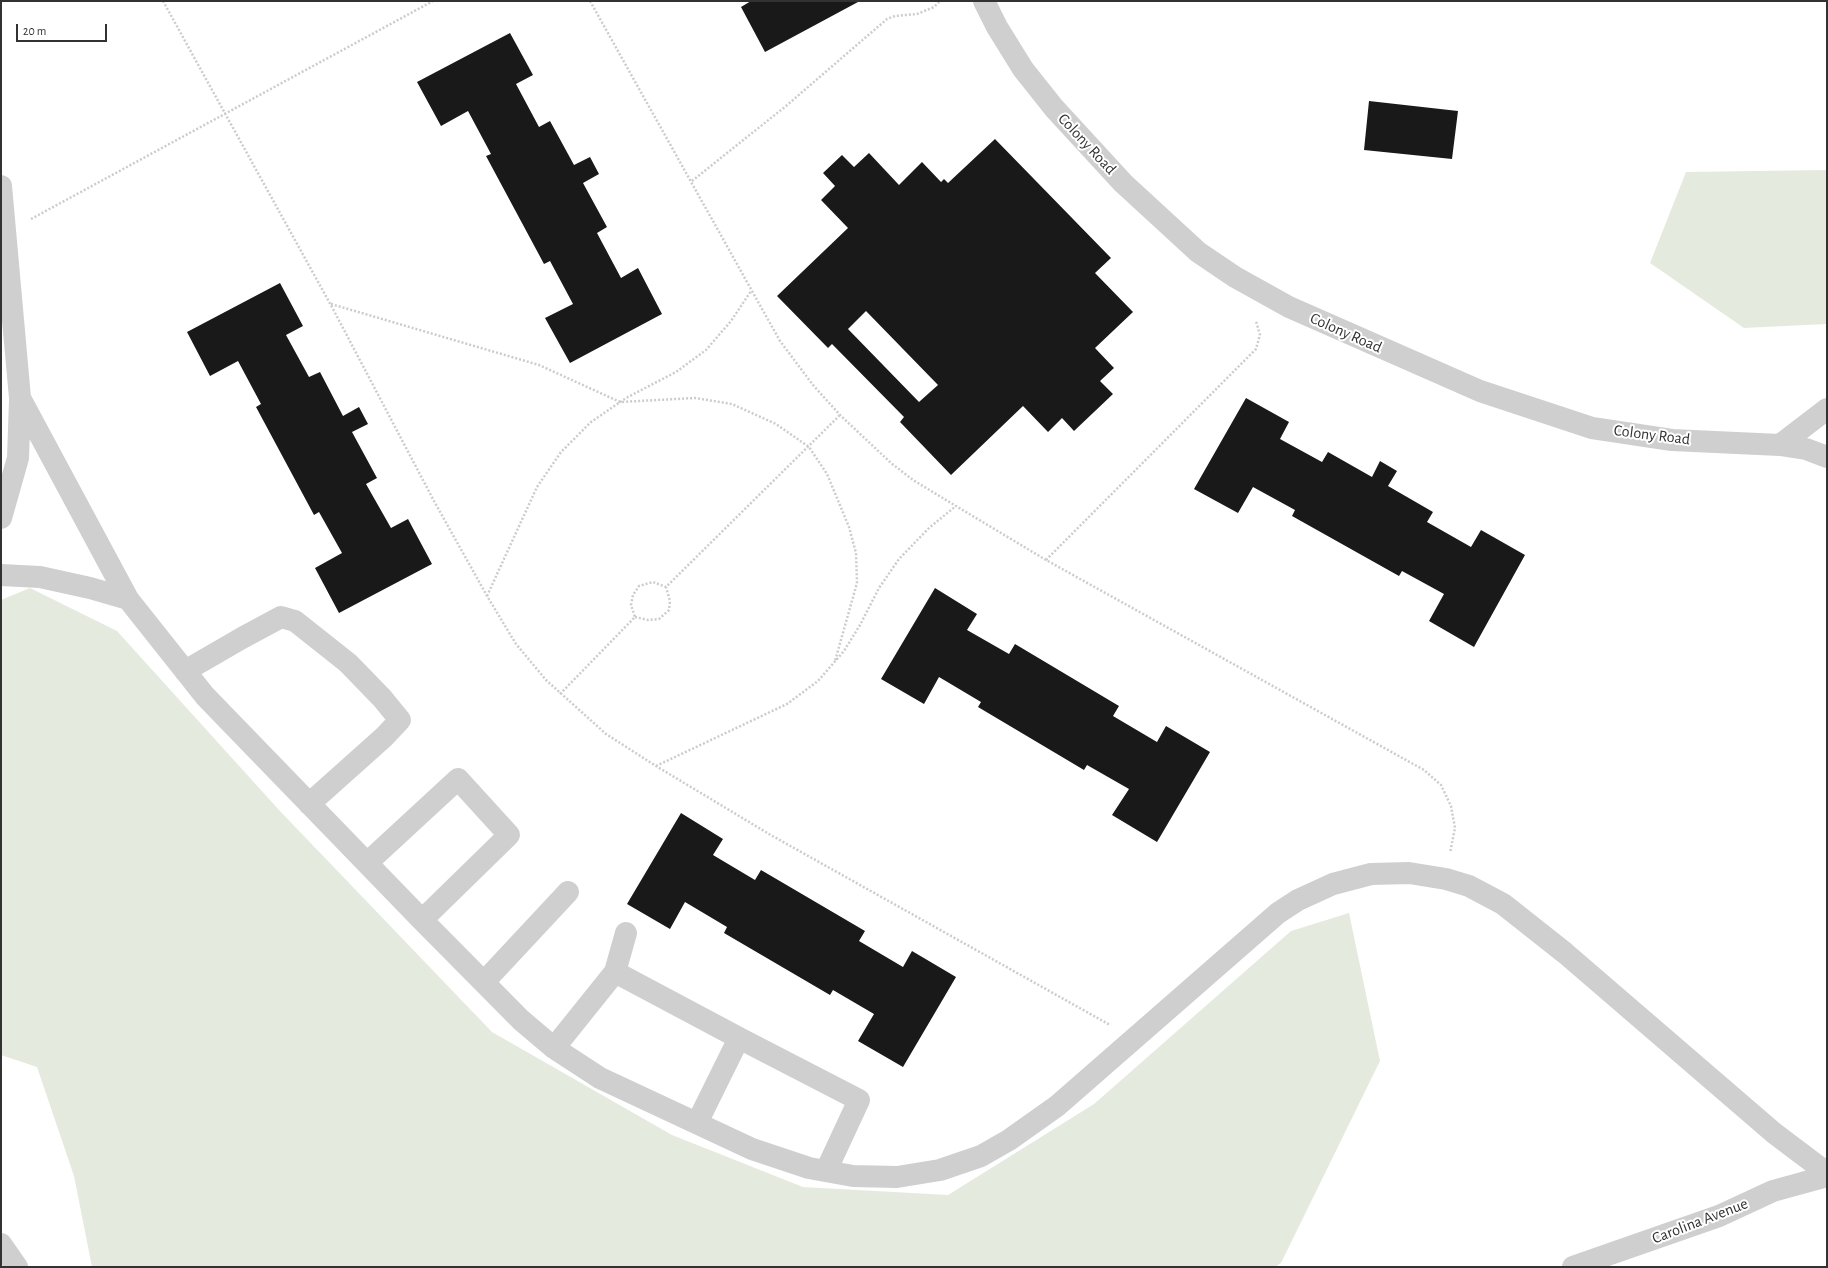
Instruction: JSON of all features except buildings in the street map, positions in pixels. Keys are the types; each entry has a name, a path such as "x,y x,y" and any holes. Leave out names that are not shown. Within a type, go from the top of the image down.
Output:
{"street":[{"name":"Colony Road","path":"984,1 997,27 1023,69 1054,108 1123,183 1198,252 1235,277 1290,308 1480,391 1592,428 1672,440 1780,445 1806,449 1827,456"},
{"path":"1,186 5,234 7,341 20,398 18,458 1,518"},
{"path":"20,398 128,599 205,696 422,920 521,1020 554,1048 600,1078 752,1149 826,1171 853,1176 897,1177 940,1170 981,1156 1009,1140 1057,1106 1278,913 1298,900 1333,884 1371,874 1409,873 1446,879 1469,886 1503,904 1565,952 1774,1133 1827,1174"},
{"path":"1780,445 1827,409"},
{"path":"1,575 40,578 90,588 128,599"},
{"path":"185,671 242,638 281,618 295,621 348,664 382,698 400,720 384,737 309,804"},
{"path":"367,863 458,779 509,834 422,920"},
{"path":"484,982 568,892"},
{"path":"554,1048 615,972 626,933"},
{"path":"615,972 859,1100 826,1171"},
{"path":"696,1123 739,1038"},
{"name":"Carolina Avenue","path":"1573,1267 1718,1216 1773,1191 1827,1174"},
{"path":"1,1244 17,1267"}],"path":[{"path":"163,1 330,304 434,501 487,596 516,644 560,694 606,734 769,834 1135,1038"},
{"path":"5,234 433,1"},
{"path":"590,1 692,181 780,341 813,385 840,415 891,463 912,480 1046,560 1424,770 1440,785 1451,806 1455,828 1446,879"},
{"path":"692,181 786,106 886,19 895,16 917,14 934,7 940,1"},
{"path":"487,596 537,487 561,452 591,422 620,402 676,372 706,350 731,321 751,290"},
{"path":"330,304 539,365 620,402 695,398 732,404 776,424 809,447 827,474 849,527 856,553 857,583 835,661"},
{"path":"1046,560 1256,349 1260,335 1254,316"},
{"path":"666,587 840,415"},
{"path":"656,766 787,704 818,680 844,651 860,625 879,588 899,559 930,527 956,506"},
{"path":"635,617 631,605 633,595 639,586 653,582 666,587"},
{"path":"635,617 648,620 659,619 669,610 670,601 666,587"},
{"path":"560,694 635,617"}],"shaded area":[{"path":"1827,170 1827,324 1744,328 1650,263 1686,172"},
{"path":"30,588 117,631 279,810 492,1032 672,1135 803,1187 948,1195 1094,1104 1291,931 1349,913 1380,1061 1281,1263 1275,1267 92,1267 74,1176 37,1067 1,1055 1,600"}]}
